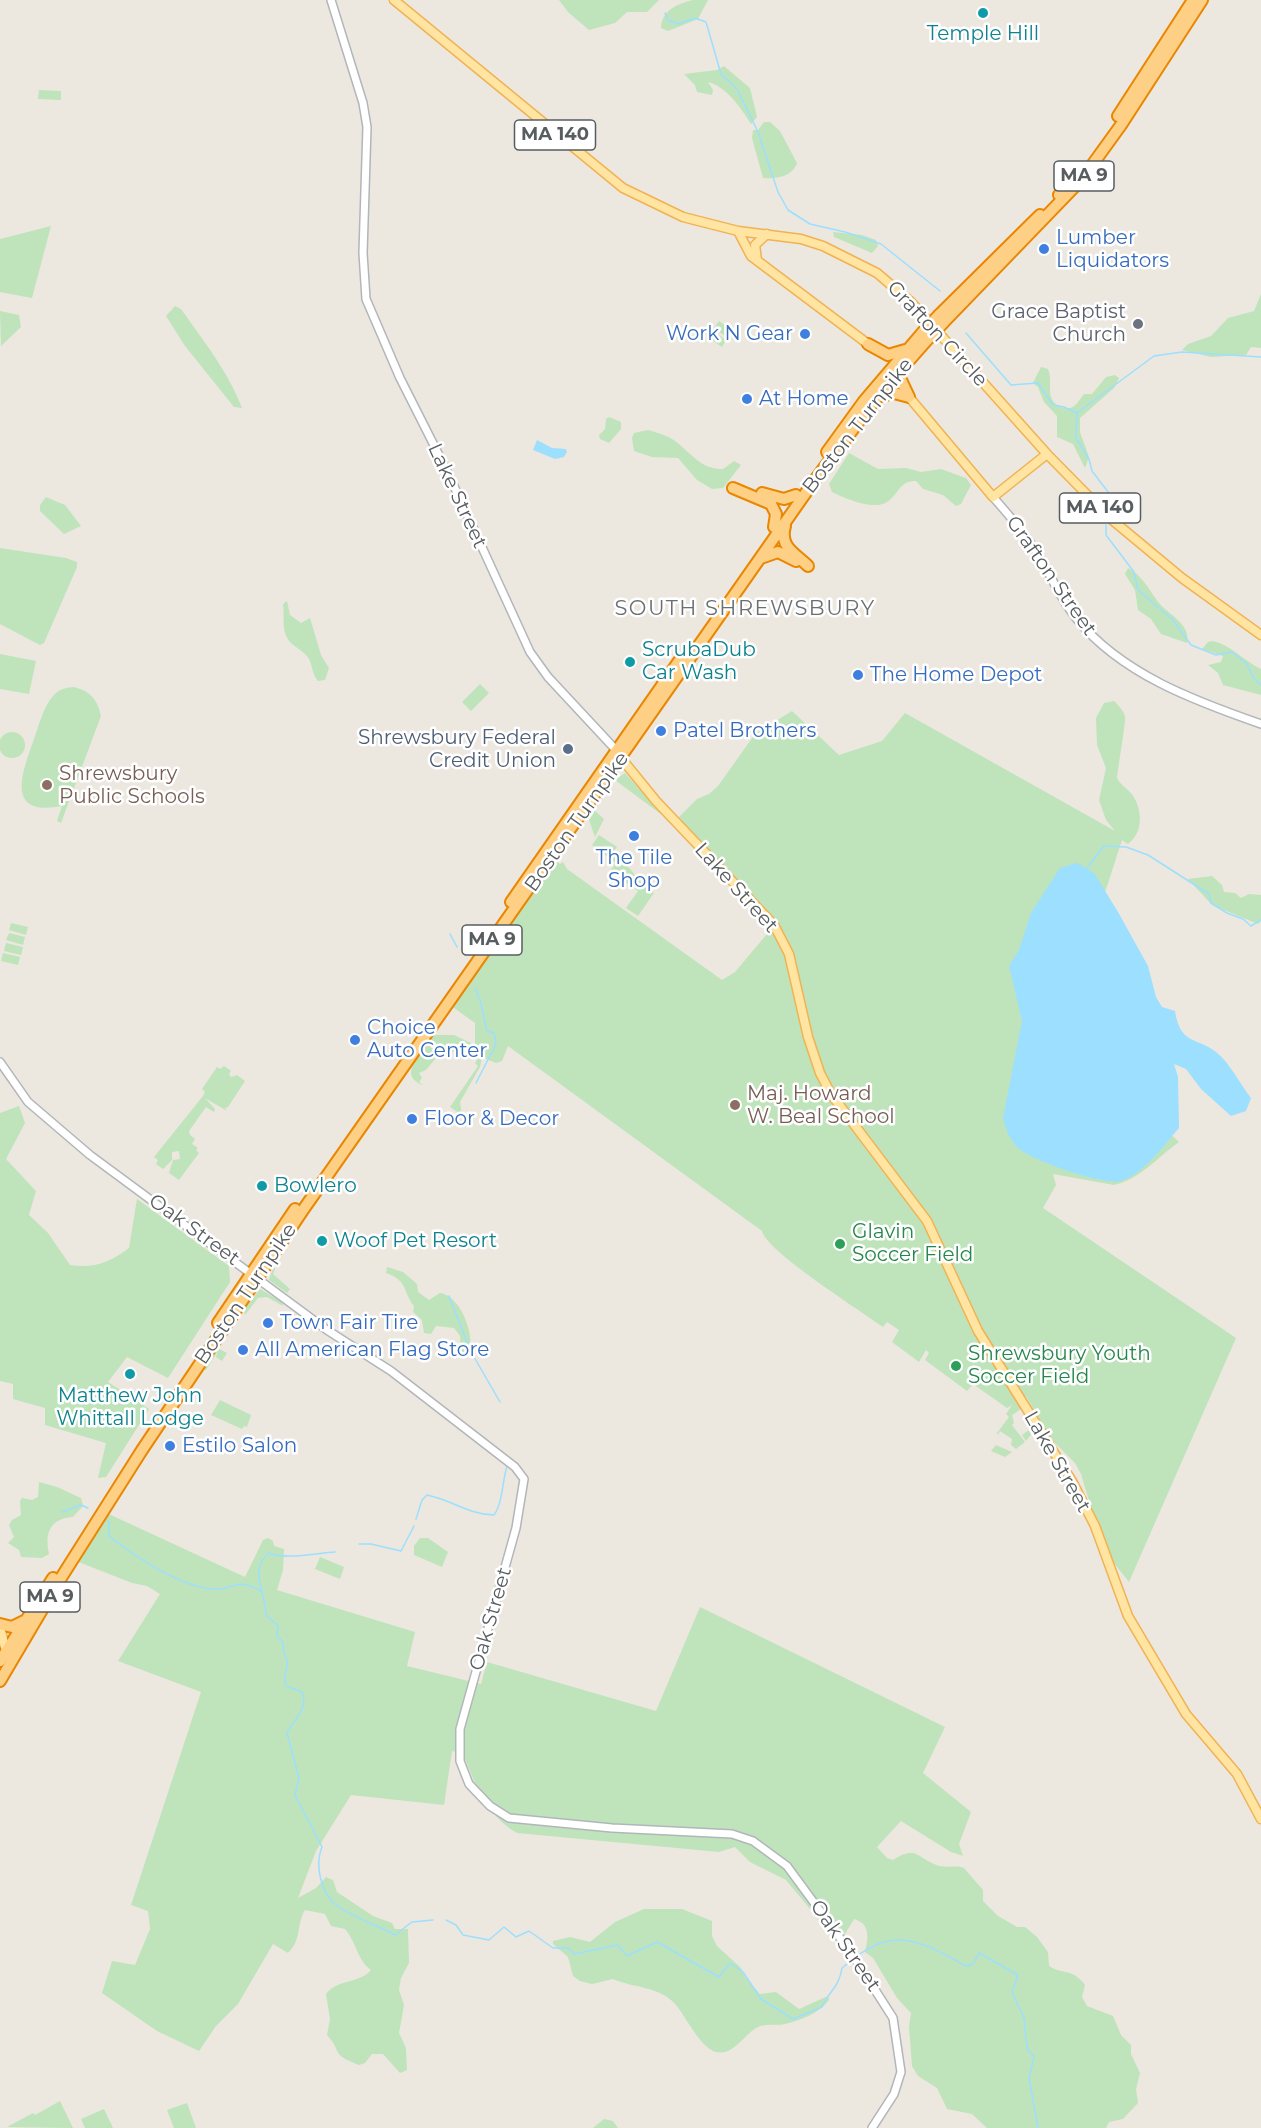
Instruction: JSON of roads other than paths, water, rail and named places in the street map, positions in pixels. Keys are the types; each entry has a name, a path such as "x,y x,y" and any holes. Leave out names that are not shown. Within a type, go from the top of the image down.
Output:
{"highway":[{"name":"Boston Turnpike","path":"618,754 877,397 925,336 1082,168 1193,0"},
{"name":"Boston Turnpike","path":"941,319 1054,211 1084,176 1121,125 1202,0"},
{"name":"Boston Turnpike","path":"0,1681 5,1654 25,1621 255,1275 365,1120 796,495 880,381 908,348 925,336"},
{"path":"868,344 888,355 908,348"},
{"path":"868,344 882,363 880,381"},
{"path":"903,366 900,378 909,397"},
{"path":"877,397 896,393 909,397"},
{"path":"774,527 776,514 771,504 735,485 776,499 787,499 796,495"},
{"path":"758,560 778,552 808,566 783,542 787,520"},
{"name":"Boston Turnpike","path":"5,1654 59,1581 255,1275"},
{"path":"0,1626 12,1627 25,1621"}],"main road":[{"name":"MA 140","path":"394,0 623,188 683,217 738,231"},
{"name":"Grafton Circle","path":"738,231 767,234 823,246 877,273 911,302 1047,454"},
{"path":"738,231 745,249 759,263 868,344"},
{"path":"759,263 754,248 759,239 767,234"},
{"name":"Grafton Street","path":"909,397 993,497"},
{"name":"MA 140","path":"1047,454 1143,548 1261,634"},
{"path":"993,497 1047,454"},
{"name":"Lake Street","path":"618,754 656,801 774,925 789,954 811,1048 831,1094 927,1221 964,1305 982,1338 1073,1483 1095,1526 1128,1616 1186,1714 1237,1773 1261,1819"},
{"path":"0,1626 5,1654"},
{"path":"0,1640 5,1654"}],"street":[{"name":"Lake Street","path":"331,0 363,103 367,127 363,249 366,299 400,378 448,473 530,652 548,677 618,754"},
{"name":"Grafton Street","path":"993,497 1035,550 1072,614 1105,648 1134,668 1208,706 1261,724"},
{"name":"Oak Street","path":"0,1062 26,1099 55,1127 327,1330 391,1371 515,1467 524,1479 513,1543 460,1729 460,1761 469,1784 477,1795 509,1818 612,1828 732,1834 753,1842 787,1866 855,1959 893,2018 902,2072 894,2094 872,2128"}],"water":[{"path":"537,440 552,448 566,449 567,452 564,457 555,459 533,450"},
{"path":"1077,863 1094,873 1118,912 1148,966 1156,997 1162,1007 1175,1011 1177,1022 1185,1035 1209,1047 1221,1057 1251,1098 1246,1111 1231,1116 1201,1089 1186,1069 1174,1064 1178,1077 1179,1128 1146,1165 1121,1181 1112,1182 1084,1176 1036,1158 1017,1147 1003,1118 1022,1021 1009,966 1019,950 1031,913 1060,868"}],"waterway":[{"path":"665,13 668,20 678,24 695,18 706,22 721,74 737,89 758,132 778,192 788,210 810,224 881,244 940,291"},
{"path":"966,333 1011,385 1038,383 1053,405 1077,413 1076,438 1089,459 1092,471 1118,505"},
{"path":"1077,413 1154,356 1182,352 1261,357"},
{"path":"1106,525 1106,535 1134,572 1138,590 1172,619 1191,645 1216,655 1232,652 1247,664 1253,677 1261,685"},
{"path":"1087,868 1104,846 1126,847 1148,855 1209,894 1211,903 1243,919 1251,926 1261,920"},
{"path":"450,934 457,947"},
{"path":"475,988 487,1031 494,1033 496,1044 476,1083"},
{"path":"449,1296 470,1350 500,1402"},
{"path":"416,1519 422,1500 427,1495 468,1510 494,1515 501,1498 507,1466"},
{"path":"62,1512 81,1505 88,1508"},
{"path":"105,1519 109,1522 109,1536 144,1561 172,1576 199,1587 219,1589 240,1584 261,1591"},
{"path":"359,1544 371,1544 401,1551 414,1526"},
{"path":"335,1552 292,1556 269,1553 260,1566 259,1574 266,1615 278,1626 277,1636 283,1642 287,1661 286,1686 302,1692 304,1698 300,1713 287,1733 299,1778 295,1795 322,1847 319,1861 320,1877 322,1885 335,1904 395,1935 412,1922 433,1920"},
{"path":"446,1920 456,1925 463,1935 489,1940 504,1927 516,1937 529,1931 553,1948 568,1948 574,1954 618,1945 627,1956 657,1942 719,1977 730,1963 743,1972 761,1999 793,2019 822,2007 836,1984 842,1968 852,1960"},
{"path":"856,1957 871,1947 885,1942 911,1941 938,1951 966,1966 973,1964 979,1953 1018,1975 1012,1992 1024,2018 1027,2048 1034,2057 1029,2078 1038,2128"}],"place":[{"name":"Temple Hill","path":"983,13"},
{"name":"Lumber Liquidators","path":"1044,249"},
{"name":"Grace Baptist Church","path":"1138,324"},
{"name":"Work N Gear","path":"805,334"},
{"name":"At Home","path":"747,399"},
{"name":"ScrubaDub Car Wash","path":"630,662"},
{"name":"The Home Depot","path":"858,675"},
{"name":"Patel Brothers","path":"661,731"},
{"name":"Shrewsbury Federal Credit Union","path":"568,749"},
{"name":"Shrewsbury Public Schools","path":"47,785"},
{"name":"The Tile Shop","path":"634,836"},
{"name":"Choice Auto Center","path":"355,1040"},
{"name":"Maj. Howard W. Beal School","path":"735,1105"},
{"name":"Floor & Decor","path":"412,1119"},
{"name":"Bowlero","path":"262,1186"},
{"name":"Woof Pet Resort","path":"322,1241"},
{"name":"Glavin Soccer Field","path":"840,1244"},
{"name":"Town Fair Tire","path":"268,1323"},
{"name":"All American Flag Store","path":"243,1350"},
{"name":"Shrewsbury Youth Soccer Field","path":"956,1366"},
{"name":"Matthew John Whittall Lodge","path":"130,1374"},
{"name":"Estilo Salon","path":"170,1446"}],"district":[{"name":"SOUTH SHREWSBURY","path":"745,609"}]}
